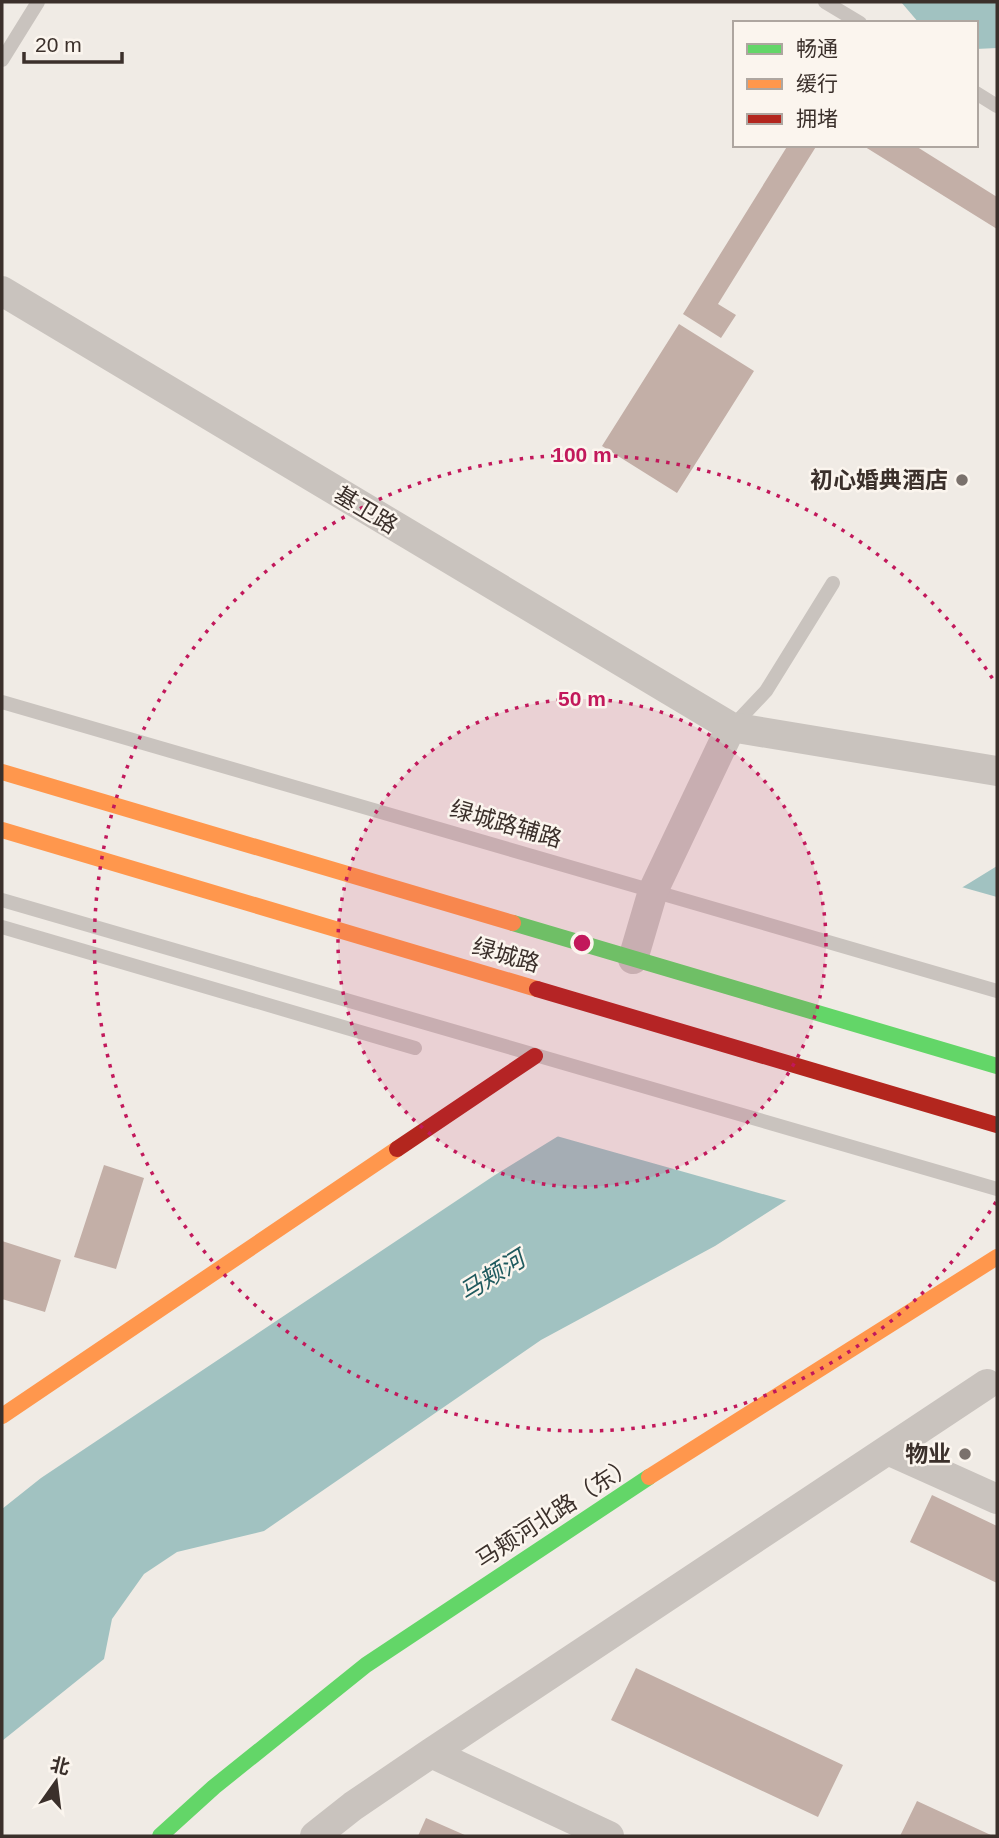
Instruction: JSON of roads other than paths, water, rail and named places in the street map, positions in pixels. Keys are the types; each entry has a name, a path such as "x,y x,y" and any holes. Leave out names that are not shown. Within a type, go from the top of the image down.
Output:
{"main road":[{"name":"绿城路","path":"2,772 997,1066"},
{"name":"绿城路","path":"2,830 997,1125"},
{"path":"2,1416 535,1056"},
{"name":"马颊河北路（东）","path":"160,1836 214,1787 366,1665 612,1501 997,1256"}],"street":[{"name":"基卫路","path":"2,291 731,727"},
{"path":"633,959 653,891 731,727 997,771"},
{"path":"315,1836 353,1806 431,1753 890,1451 986,1384"},
{"path":"890,1451 997,1499"},
{"path":"431,1753 610,1836"}],"lane":[{"path":"2,60 38,2"},
{"path":"825,2 857,21"},
{"path":"978,94 997,106"},
{"path":"731,727 766,691 833,583"},
{"name":"绿城路辅路","path":"2,702 997,991"},
{"path":"2,900 997,1189"},
{"path":"2,927 415,1048"}],"water":[{"path":"901,2 997,2 997,48 978,49 978,21 917,21"},
{"name":"马颊河","path":"997,866 997,1066 715,1246 541,1340 264,1531 177,1552 144,1574 112,1619 104,1659 2,1741 2,1509 41,1478 495,1175"}],"place":[{"name":"初心婚典酒店","path":"962,480"},
{"name":"物业","path":"965,1454"}]}
